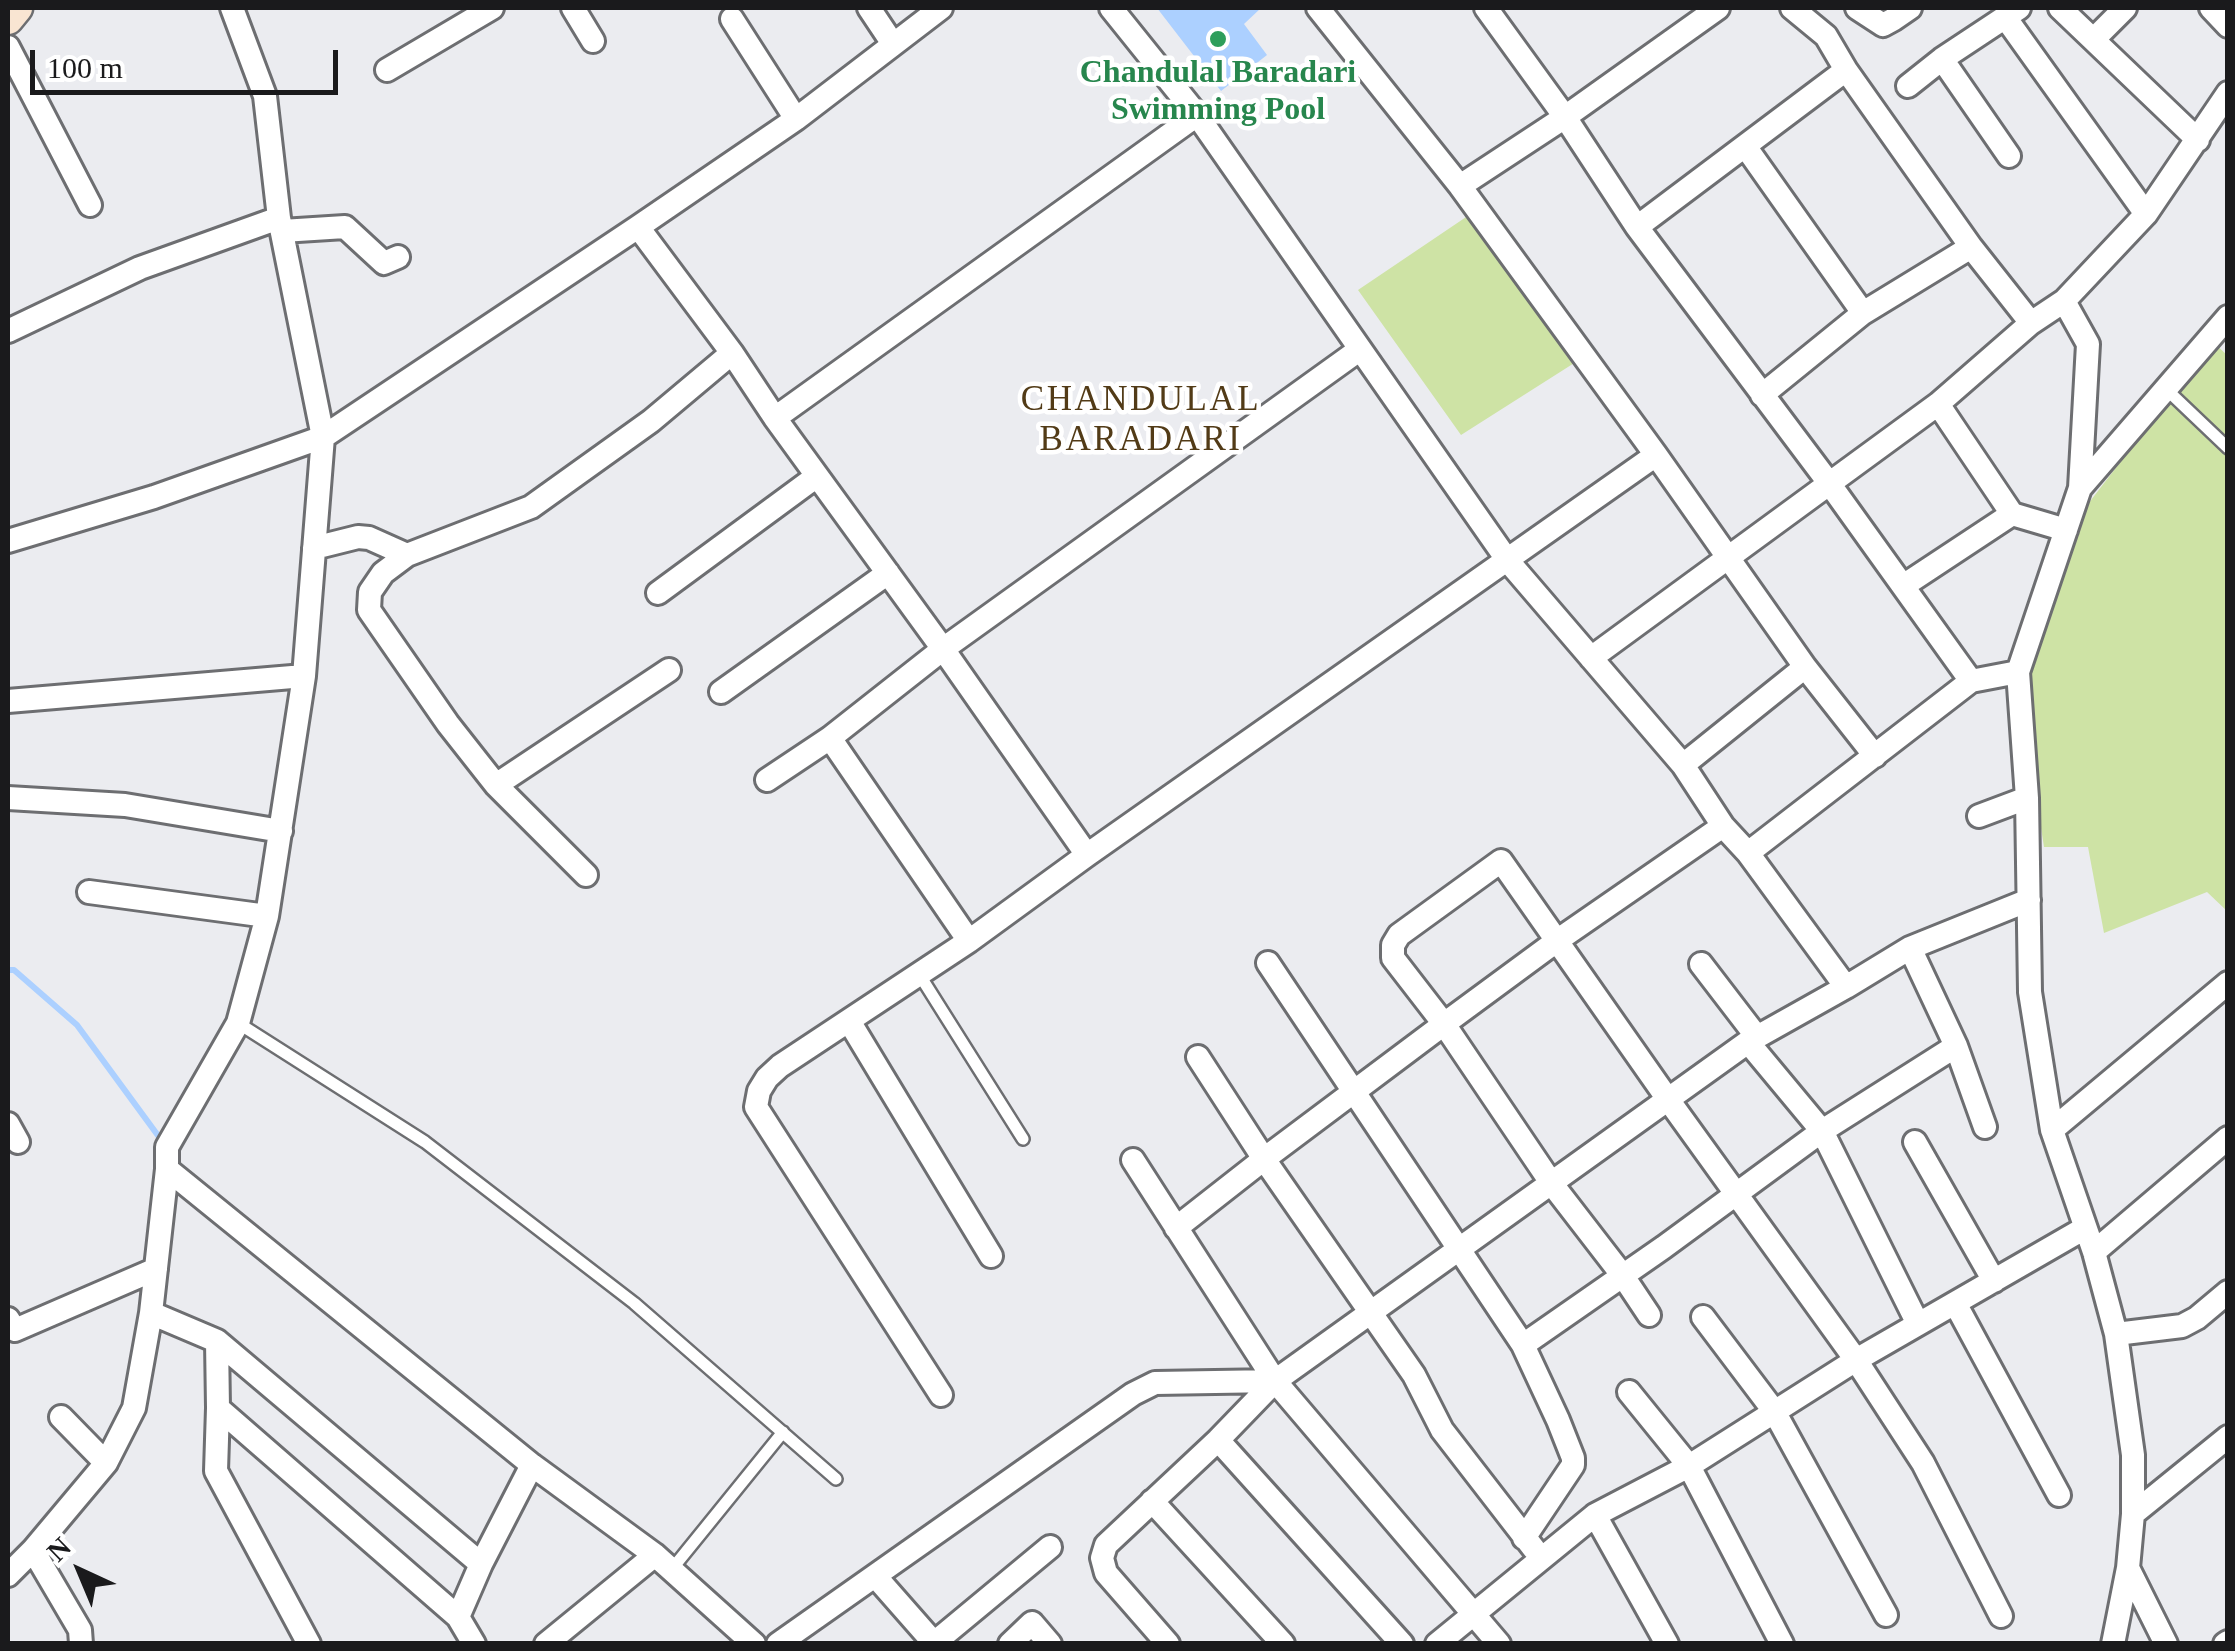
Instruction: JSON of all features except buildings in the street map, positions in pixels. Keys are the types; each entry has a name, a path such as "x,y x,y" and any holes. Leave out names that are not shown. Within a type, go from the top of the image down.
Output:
{"main road":[{"path":"8,19 16,8"}],"street":[{"path":"8,1576 106,1464 134,1408 152,1312 166,1147 238,1022 267,916 304,676 323,436 281,225 265,96 232,8"},
{"path":"386,70 492,8"},
{"path":"573,8 593,41"},
{"path":"869,8 893,44"},
{"path":"8,541 154,497 323,436 796,119 941,8"},
{"path":"1111,8 1197,114 1508,560 1683,765 1723,826 1748,853 1846,987"},
{"path":"1318,8 1460,186 1805,666 1875,756"},
{"path":"1486,8 1638,227 1972,681"},
{"path":"1460,186 1718,8"},
{"path":"1792,8 1826,36 1971,247 2031,323"},
{"path":"1826,36 1857,8 1883,24 1910,8"},
{"path":"2060,8 2198,140"},
{"path":"2094,39 2125,8"},
{"path":"2211,8 2228,26"},
{"path":"1908,86 2012,12 2146,214"},
{"path":"732,19 796,119"},
{"path":"8,46 90,205"},
{"path":"1942,60 2009,156"},
{"path":"1638,227 1846,70"},
{"path":"1591,658 1938,404 2031,323 2064,300 2146,214 2228,93"},
{"path":"775,418 1197,114"},
{"path":"1744,146 1863,313"},
{"path":"8,331 140,268 281,225 346,227 384,263 398,257"},
{"path":"638,227 732,352 1087,855"},
{"path":"1762,395 1863,313 1971,247"},
{"path":"2064,300 2088,344 2080,488 2018,672 2026,798 2030,992 2052,1130 2094,1252 2116,1334 2133,1455 2128,1568 2114,1644"},
{"path":"2080,488 2228,317"},
{"path":"767,780 830,738 943,648 1359,350"},
{"path":"586,875 496,784 448,724 369,610 370,592 375,582 407,554 531,507 650,421 732,352"},
{"path":"1938,404 2012,514 2066,530"},
{"path":"940,1395 756,1108 758,1091 780,1066 968,940 1656,455"},
{"path":"658,593 817,476"},
{"path":"1903,586 2012,514"},
{"path":"314,548 358,536 407,554"},
{"path":"721,692 888,573"},
{"path":"1683,765 1805,666"},
{"path":"496,784 670,670"},
{"path":"1748,853 1972,681 2018,672"},
{"path":"8,701 304,676"},
{"path":"830,738 968,940"},
{"path":"8,798 125,805 281,831"},
{"path":"1979,816 2026,798"},
{"path":"1176,1228 1558,940 1723,826"},
{"path":"1649,1316 1552,1184 1444,1024 1393,958 1393,946 1399,935 1500,860 1856,1360 1923,1463 2001,1616"},
{"path":"89,892 267,916"},
{"path":"1168,1644 1106,1573 1102,1558 1106,1545 1218,1440 1274,1381 1753,1040 1910,948 2028,900"},
{"path":"1910,948 1956,1046 1985,1127"},
{"path":"1268,963 1523,1345 1558,1420 1573,1458 1569,1472 1524,1538"},
{"path":"1701,964 1822,1131 1918,1324"},
{"path":"2052,1130 2228,983"},
{"path":"849,1021 991,1256"},
{"path":"1523,1345 1822,1131 1956,1046"},
{"path":"1198,1057 1414,1375 1442,1430 1542,1556"},
{"path":"2094,1252 2228,1138"},
{"path":"1915,1142 1994,1281"},
{"path":"1132,1160 1274,1381 1500,1644"},
{"path":"167,1169 532,1465 663,1562 739,1639"},
{"path":"1437,1644 1595,1515 1689,1466 1856,1360 2085,1228"},
{"path":"8,1319 15,1330 156,1269"},
{"path":"2116,1334 2182,1326 2228,1292"},
{"path":"1955,1303 2059,1496"},
{"path":"152,1312 217,1340 481,1564"},
{"path":"1703,1317 1774,1411 1886,1615"},
{"path":"217,1340 216,1471 310,1644"},
{"path":"778,1644 1133,1394 1155,1383 1274,1381"},
{"path":"1629,1392 1689,1466 1782,1644"},
{"path":"218,1408 458,1617 474,1644"},
{"path":"62,1417 106,1464"},
{"path":"2133,1514 2228,1437"},
{"path":"1218,1440 1402,1644"},
{"path":"458,1617 532,1465"},
{"path":"1152,1502 1283,1644"},
{"path":"1595,1515 1667,1644"},
{"path":"876,1577 934,1643 1050,1547"},
{"path":"33,1550 80,1630 81,1644"},
{"path":"546,1644 663,1562"},
{"path":"2128,1568 2166,1644"},
{"path":"1010,1644 1032,1623 1050,1644"}],"lane":[{"path":"2166,389 2228,448"},
{"path":"919,974 1023,1139"},
{"path":"238,1022 425,1142 634,1302 836,1479"},
{"path":"663,1562 783,1432"}],"green space":[{"path":"1478,209 1579,360 1461,435 1358,290"},
{"path":"2213,342 2228,356 2227,911 2207,892 2104,933 2088,847 2044,847 2024,721 2023,671 2081,513"}],"water":[{"name":"Chandulal Baradari Swimming Pool","path":"1157,8 1261,8 1244,24 1267,55 1221,91"}],"waterway":[{"path":"8,970 14,970 77,1025 162,1141"}],"place":[{"name":"Chandulal Baradari Swimming Pool","path":"1218,39"}],"district":[{"name":"CHANDULAL BARADARI","path":"1141,421"}]}
